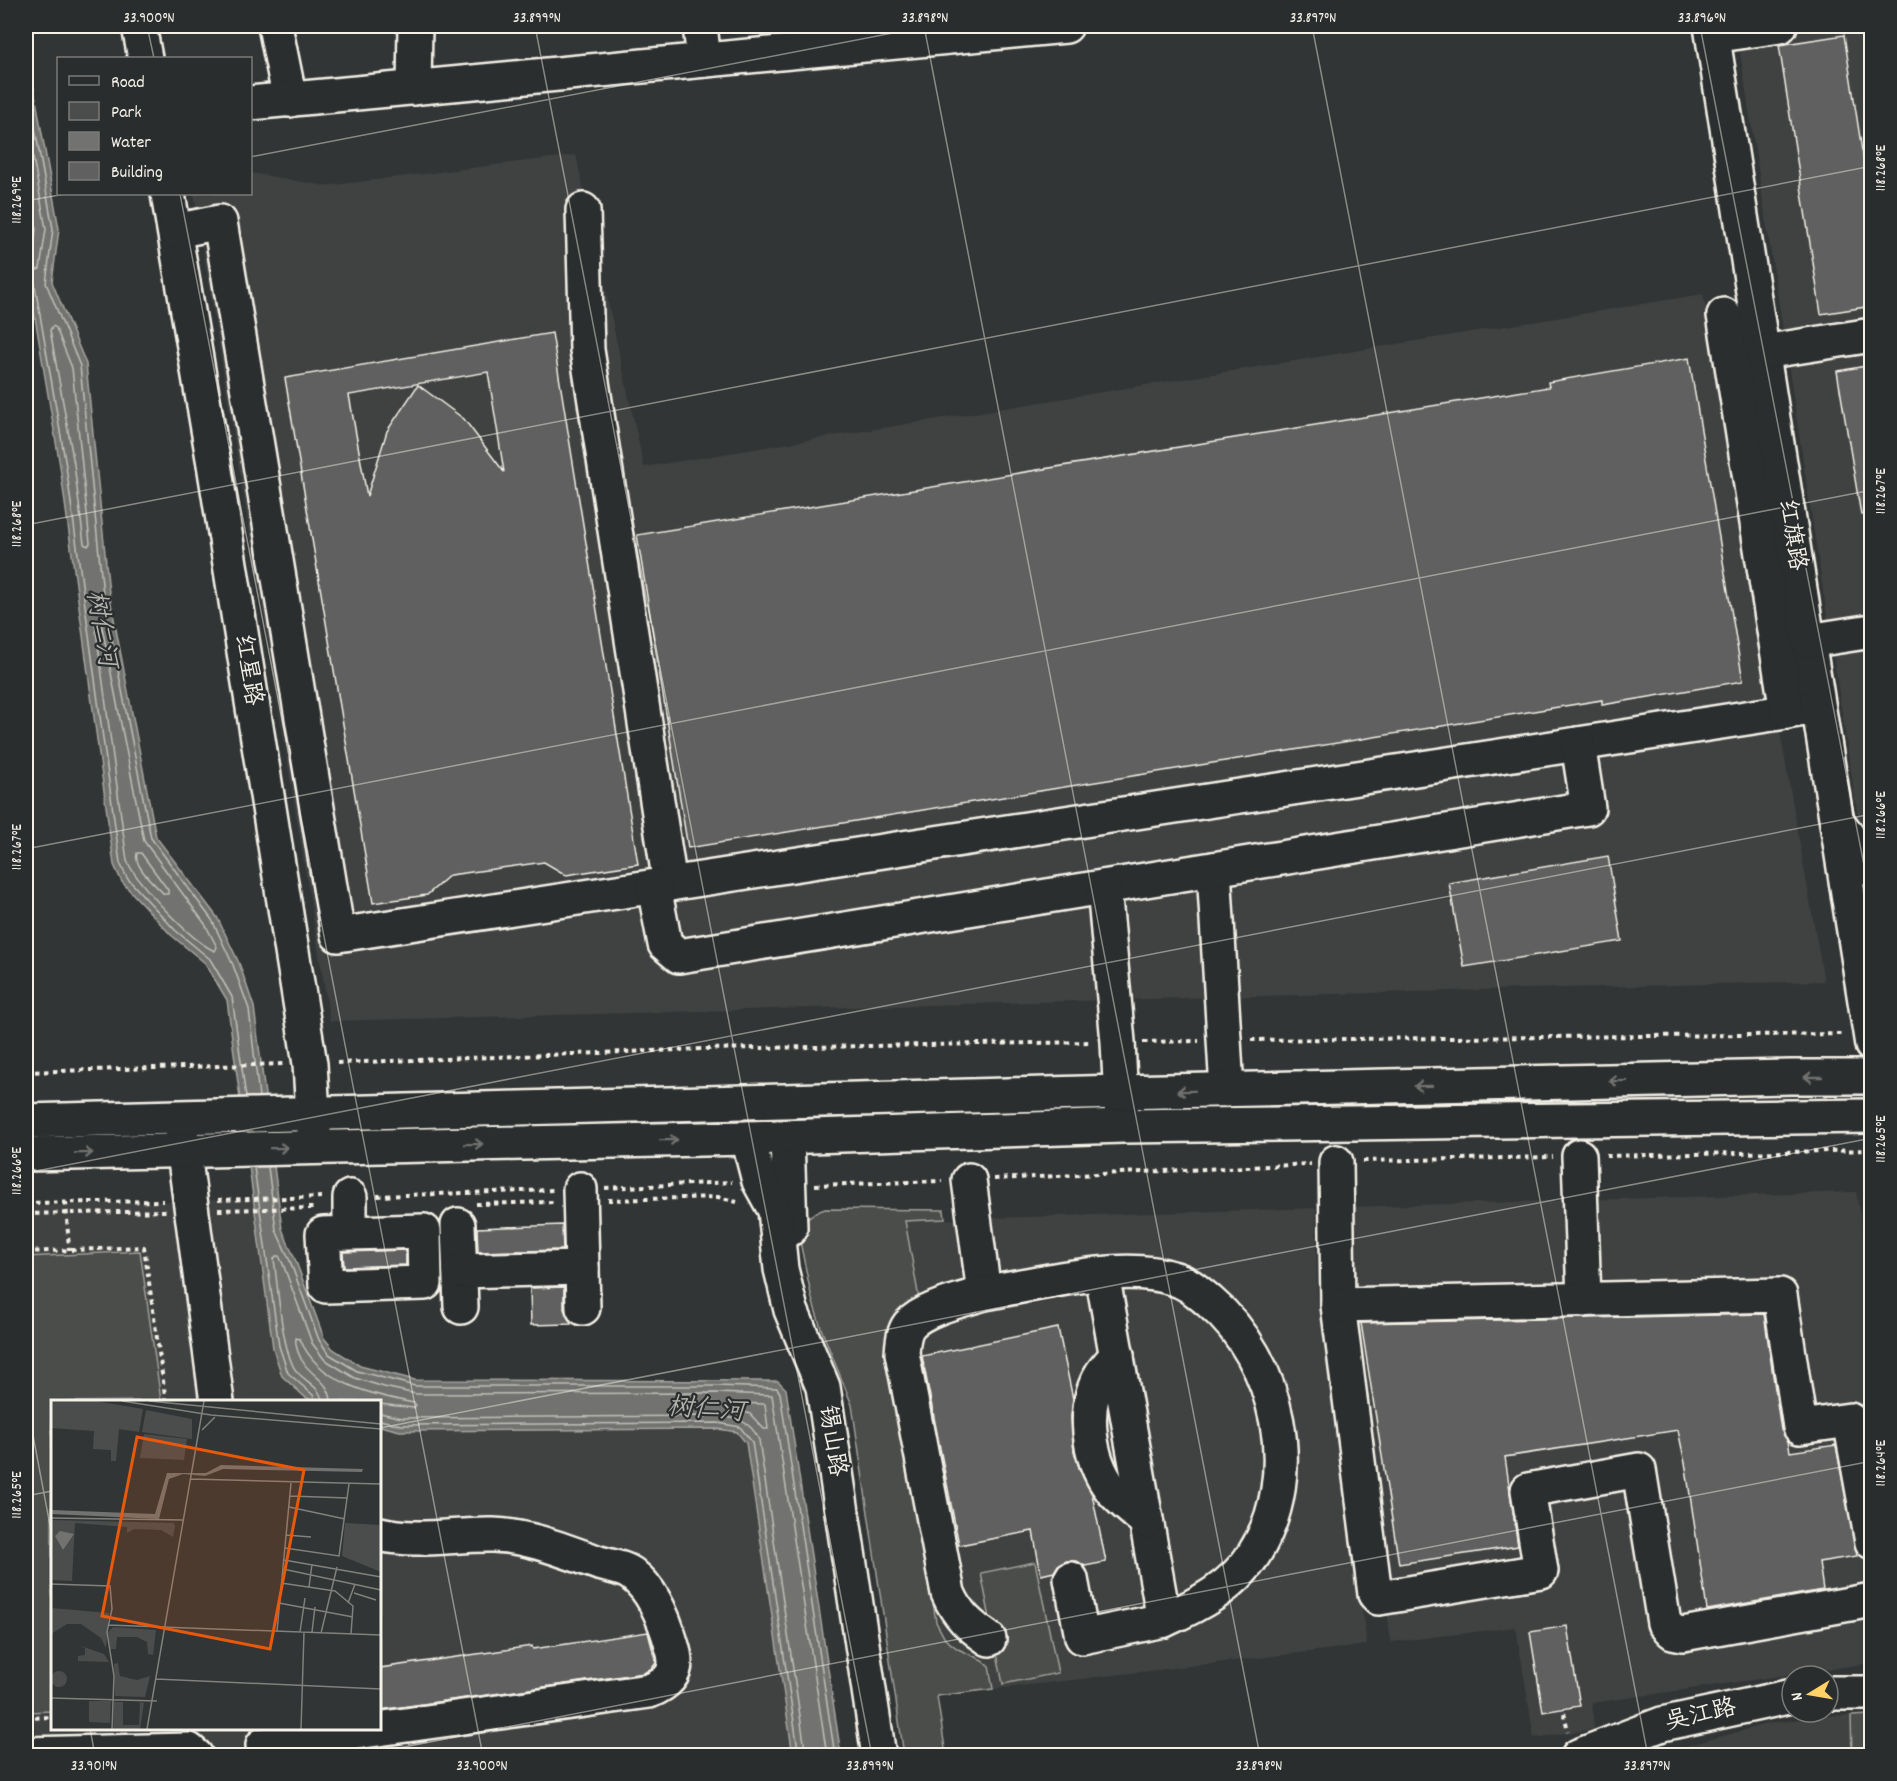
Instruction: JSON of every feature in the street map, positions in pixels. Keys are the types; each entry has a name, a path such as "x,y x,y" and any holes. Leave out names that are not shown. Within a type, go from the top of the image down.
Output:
{"main road":[{"path":"139,26 145,57"},
{"path":"275,26 290,100"},
{"path":"414,88 415,26"},
{"path":"700,26 704,60"},
{"path":"252,103 704,60 836,36 1066,26"},
{"path":"1712,31 1779,26"},
{"name":"红旗路","path":"1712,31 1808,641 1803,709 1836,819 1871,1040"},
{"name":"红星路","path":"168,195 310,1064 315,1147"},
{"path":"583,210 587,350 662,885 665,944 679,956 1588,808 1578,744"},
{"path":"175,231 220,222 338,935 1803,709 1724,315"},
{"path":"1763,352 1872,334"},
{"path":"1808,641 1872,631"},
{"path":"244,652 290,644"},
{"path":"1836,819 1872,870"},
{"path":"1214,869 1227,1090"},
{"path":"1104,887 1123,1126"},
{"path":"26,1121 1120,1092 1872,1077"},
{"path":"26,1154 182,1144 315,1147 788,1137 1123,1126 1872,1116"},
{"name":"锡山路","path":"788,1137 792,1270 805,1314 836,1385 892,1755"},
{"name":"锡山路","path":"748,1138 759,1181 776,1210 781,1269 790,1310 823,1387 879,1755"},
{"path":"182,1144 217,1400"},
{"path":"1579,1156 1584,1300"},
{"path":"1336,1162 1338,1305 1375,1593 1379,1598 1541,1571 1528,1490 1640,1470 1664,1623 1673,1632 1683,1634 1872,1600"},
{"path":"969,1180 984,1293"},
{"path":"580,1189 583,1308"},
{"path":"350,1197 350,1233"},
{"path":"458,1225 461,1307"},
{"path":"460,1271 582,1268"},
{"path":"1102,1274 1164,1620"},
{"path":"989,1639 956,1610 948,1593 902,1353 903,1337 909,1325 926,1313 984,1293 1102,1274 1161,1275 1191,1286 1224,1313 1243,1340 1265,1380 1277,1419 1280,1463 1274,1506 1262,1540 1253,1556 1214,1595 1164,1620 1082,1637 1071,1579"},
{"path":"1338,1305 1780,1295 1800,1427 1850,1420 1868,1497 1872,1542"},
{"path":"381,1534 427,1538 494,1535 515,1537 632,1573 645,1586 668,1631 675,1653 675,1664 672,1676 665,1685 649,1691 381,1727"},
{"path":"1840,1693 1872,1693"},
{"name":"吴江路","path":"1578,1755 1662,1724 1780,1699"},
{"path":"263,1743 360,1730"},
{"path":"26,1754 189,1750 196,1755"}],"path":[{"path":"26,1072 692,1050 1224,1040 1871,1040"},
{"path":"66,1202 69,1250"},
{"path":"26,1252 144,1247 166,1400"},
{"path":"26,1718 51,1718"}],"shaded area":[{"path":"1736,26 1871,26 1871,901"},
{"path":"576,155 644,467 1703,294 1824,981 330,1021 194,195 252,195 252,173 326,186"},
{"path":"1856,1192 1872,1286 1871,1663 1840,1667 1840,1664 1780,1664 1780,1676 1592,1703 1594,1729 1534,1738 1516,1627 1391,1642 1349,1317 1346,1207"},
{"path":"252,1199 273,1348 282,1376 305,1397 312,1400 51,1400 51,1730 381,1730 381,1426 400,1431 718,1429 737,1432 746,1443 793,1755 26,1755 26,1206"},
{"path":"1316,1208 1317,1292 1367,1645 937,1696 867,1222"},
{"path":"1871,1715 1871,1755 1662,1756 1690,1745 1767,1724 1780,1722 1780,1724 1840,1724 1840,1716"}],"green space":[{"path":"825,1209 944,1210 945,1219 905,1221 920,1304 894,1348 936,1622 945,1639 989,1666 993,1689 937,1696 946,1755 904,1755 852,1405 822,1331 812,1299 798,1232 808,1217"},
{"path":"140,1251 161,1400 51,1400 51,1711 26,1712 26,1257"},
{"path":"1035,1562 1058,1673 1003,1684 981,1573"},
{"path":"1871,1715 1871,1755 1852,1755 1851,1716"}],"water":[{"name":"树仁河","path":"26,44 59,229 52,282 86,364 109,593 156,837 217,917 239,963 254,1007 282,1229 324,1338 333,1349 360,1366 415,1380 778,1381 786,1389 841,1755 793,1755 746,1443 737,1432 718,1429 400,1431 381,1426 381,1400 312,1400 305,1397 282,1376 273,1348 227,1000 205,963 171,935 122,882 114,865 60,466 26,264"}],"building":[{"path":"1844,35 1872,215 1872,306 1821,314 1779,45"},
{"path":"552,333 638,864 566,875 544,862 450,875 427,895 373,903 285,378","holes":["488,372 504,472 464,419 418,385 387,431 367,496 349,395"]},
{"path":"1689,358 1743,681 1602,705 1602,700 688,848 637,535 1549,387 1548,382"},
{"path":"1872,365 1872,514 1861,515 1837,371"},
{"path":"1608,856 1622,941 1464,967 1449,883"},
{"path":"562,1225 563,1250 478,1252 477,1228"},
{"path":"406,1250 406,1265 344,1267 343,1252"},
{"path":"564,1287 564,1309 571,1324 531,1325 530,1288"},
{"path":"1764,1314 1781,1430 1788,1441 1790,1452 1836,1445 1857,1556 1819,1562 1823,1590 1707,1610 1686,1468 1678,1430 1505,1457 1518,1546 1399,1564 1361,1323"},
{"path":"1058,1328 1073,1399 1071,1417 1074,1451 1080,1470 1092,1494 1106,1562 1085,1566 1077,1561 1067,1561 1058,1565 1054,1572 1041,1575 1033,1531 959,1545 922,1356"},
{"path":"1567,1626 1580,1706 1543,1712 1530,1632"},
{"path":"648,1632 656,1663 644,1673 381,1710 381,1668 532,1646 533,1649"}]}
